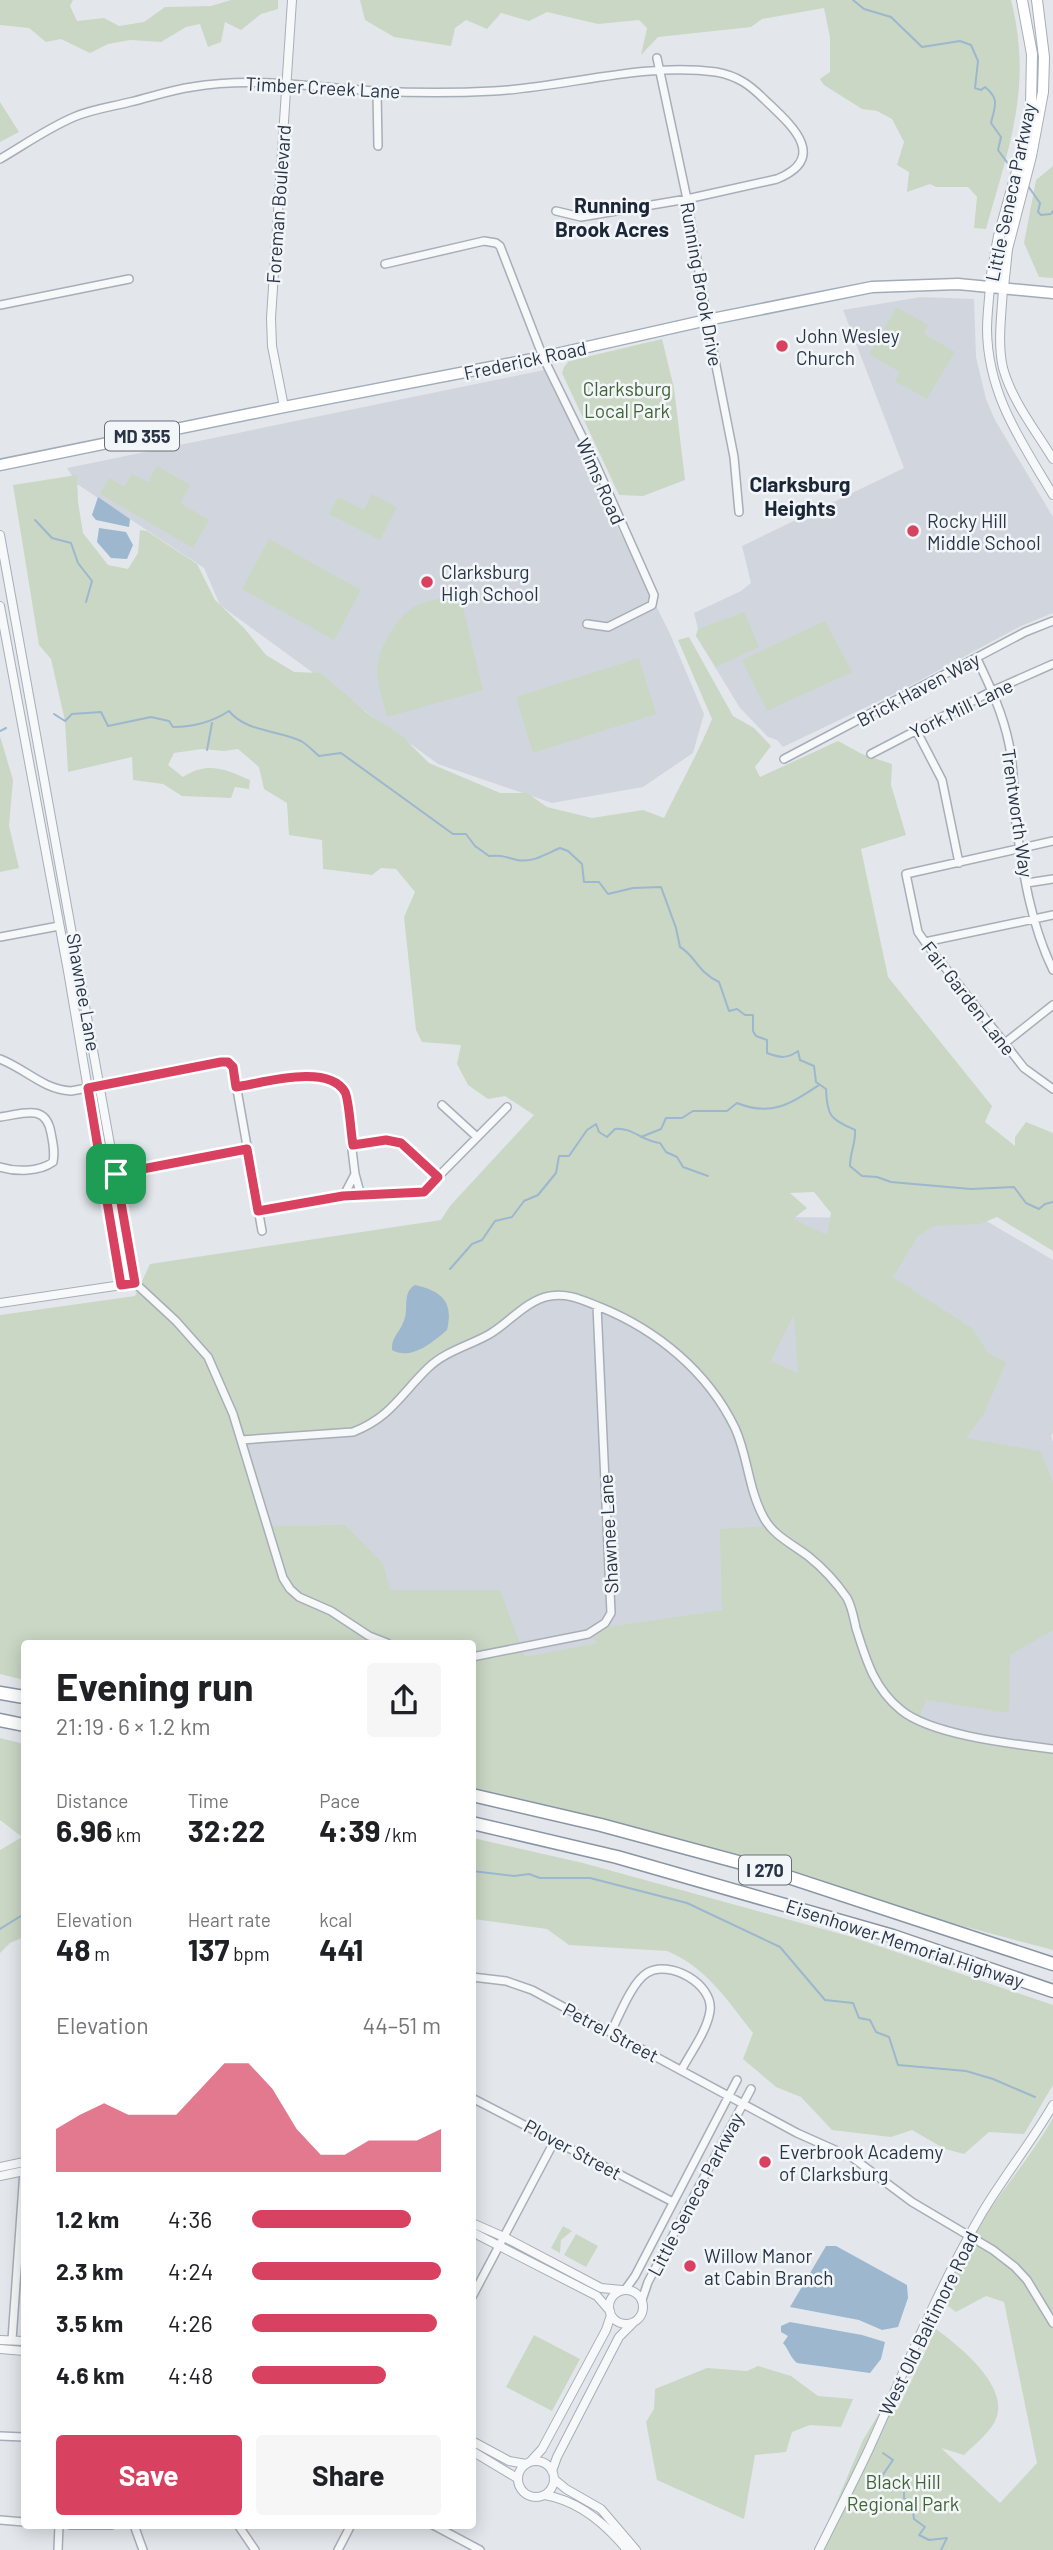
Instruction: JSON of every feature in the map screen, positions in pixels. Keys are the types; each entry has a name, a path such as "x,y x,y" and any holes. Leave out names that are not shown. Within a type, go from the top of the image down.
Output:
{"highway":[{"path":"0,1692 21,1696"},
{"path":"0,1720 21,1724"},
{"name":"Eisenhower Memorial Highway","path":"476,1796 601,1825 764,1869 1053,1964"},
{"name":"Eisenhower Memorial Highway","path":"476,1825 617,1857 893,1936 1053,1991"}],"main road":[{"name":"Little Seneca Parkway","path":"1022,0 1032,54 1027,155"},
{"name":"Little Seneca Parkway","path":"990,286 999,236 1027,155 1043,92 1044,57 1037,0"},
{"name":"Little Seneca Parkway","path":"1003,287 1015,193"},
{"name":"Frederick Road","path":"0,465 543,357 872,287 958,284 1053,293"}],"street":[{"name":"Foreman Boulevard","path":"284,407 272,346 271,318 292,0"},
{"name":"Running Brook Drive","path":"657,58 687,199 734,457 739,512"},
{"name":"Timber Creek Lane","path":"0,159 71,118 94,109 220,82 286,82 377,91 494,91 659,71 715,72 746,82 795,129 801,140 803,152 799,164 790,174 777,179 687,199 581,216 556,211"},
{"path":"377,91 378,146"},
{"name":"Wims Road","path":"385,264 484,242 500,246 543,357 596,465 654,595 652,605 608,627 587,624"},
{"path":"0,305 129,279"},
{"name":"Little Seneca Parkway","path":"990,286 987,329 994,383 1006,416 1053,495"},
{"name":"Little Seneca Parkway","path":"1003,287 1000,332 1003,368 1013,393 1053,459"},
{"name":"Shawnee Lane","path":"0,535 135,1283"},
{"name":"Shawnee Lane","path":"0,606 121,1285"},
{"name":"Brick Haven Way","path":"784,759 1024,632 1053,621"},
{"name":"Trentworth Way","path":"977,659 992,691 1009,742 1027,884 1034,920 1053,970"},
{"name":"York Mill Lane","path":"870,754 992,691 1053,664"},
{"path":"916,730 942,780 958,863"},
{"name":"Fair Garden Lane","path":"1053,841 906,874 918,932 969,1001 1033,1077 1053,1089"},
{"path":"1027,884 1053,879"},
{"path":"925,942 1053,915"},
{"path":"0,937 59,926"},
{"path":"1005,1043 1053,1005"},
{"path":"0,1059 57,1090 88,1088 228,1062 233,1067 262,1231"},
{"path":"236,1087 307,1075 332,1079 345,1092 355,1174 361,1196"},
{"path":"442,1105 477,1137"},
{"path":"258,1211 343,1196 424,1192 507,1107"},
{"path":"0,1117 34,1112 44,1115 49,1122 55,1154 53,1162 47,1166 20,1171 0,1167"},
{"path":"353,1145 386,1140 401,1143 438,1177"},
{"path":"116,1174 247,1149"},
{"path":"343,1196 355,1174"},
{"path":"0,1303 135,1283 176,1321 208,1357 233,1414 284,1578 290,1589 299,1597 331,1611 379,1640"},
{"path":"241,1440 353,1432 368,1426 394,1408 428,1368 441,1357 489,1334 546,1296 568,1294 643,1328 676,1352 701,1377 723,1405 736,1431 750,1483 764,1519 774,1532 828,1573 848,1600 869,1672 884,1695 902,1712 936,1728 1053,1749"},
{"name":"Shawnee Lane","path":"476,1656 588,1634 605,1623 611,1613 597,1306"},
{"path":"611,2032 637,1981 650,1971 666,1969 696,1983 708,1996 710,2012 682,2069"},
{"name":"Petrel Street","path":"476,1978 506,1982 532,1990 744,2102 797,2133 845,2153 912,2202 993,2250 1015,2267 1027,2280 1053,2323"},
{"name":"Little Seneca Parkway","path":"623,2290 635,2276 737,2080"},
{"name":"Little Seneca Parkway","path":"642,2300 648,2283 751,2089"},
{"name":"Plover Street","path":"476,2100 673,2202"},
{"name":"West Old Baltimore Road","path":"819,2550 969,2237 1053,2105"},
{"path":"476,2290 555,2140"},
{"path":"0,2167 21,2163"},
{"path":"0,2176 21,2172"},
{"path":"12,2340 21,2213"},
{"path":"476,2225 597,2296 618,2322 633,2323"},
{"path":"476,2233 502,2241 601,2288 635,2292 642,2300 642,2314 619,2337 557,2457 553,2485 545,2495"},
{"path":"517,2478 542,2449 606,2330 613,2296 623,2290"},
{"path":"0,2340 21,2342"},
{"path":"0,2349 21,2351"},
{"path":"0,2436 21,2437"},
{"path":"476,2443 509,2461 547,2464 566,2489 601,2510 636,2550"},
{"path":"476,2453 517,2478 523,2493 535,2498 545,2495 561,2498 596,2518 627,2550"},
{"path":"0,2520 21,2522"},
{"path":"58,2550 59,2529"},
{"path":"135,2529 143,2550"},
{"path":"241,2529 255,2550"},
{"path":"338,2550 349,2529"},
{"path":"441,2529 480,2550"}],"shaded area":[{"name":"Rocky Hill Middle School","path":"921,297 974,299 976,357 986,399 995,420 1053,517 1053,613 1021,626 904,689 783,747 777,740 768,737 740,708 696,636 698,629 694,613 741,591 751,583 742,546 904,468 843,310"},
{"name":"Clarksburg High School","path":"544,370 596,474 610,512 670,634 704,714 693,753 643,787 552,803 438,764 220,605 204,568 77,484 67,468"},
{"path":"602,1215 983,1219 1053,1260 1053,1946 476,1645 476,1640 69,1640 0,1322"}],"green space":[{"path":"0,0 73,0 70,6 77,21 104,18 119,26 144,22 165,7 211,6 231,0 278,0 278,9 261,14 241,30 225,22 221,42 208,47 200,24 186,27 161,42 130,40 108,44 90,53 61,39 46,42 29,28 0,25"},
{"path":"360,0 1011,0 1020,61 1019,89 1010,143 986,229 974,228 977,197 968,187 936,187 930,184 907,192 909,172 897,165 904,142 892,119 877,111 862,109 824,85 820,79 830,72 830,37 824,8 762,19 751,27 658,37 641,55 647,28 639,20 598,24 547,12 529,21 501,13 487,29 466,20 455,28 451,46 394,37 365,20"},
{"path":"0,102 19,132 0,142"},
{"path":"1053,166 1053,278 1039,277 1024,243 1036,180"},
{"path":"897,307 928,325 924,334 955,352 927,399 895,381 900,372 869,354"},
{"name":"Clarksburg Local Park","path":"662,339 674,388 685,480 643,496 619,495 562,373 569,361"},
{"path":"157,466 190,485 180,503 209,520 193,548 100,494 109,478 124,487 132,474 148,482"},
{"path":"77,475 83,533 108,565 128,569 138,553 140,530 147,531 197,564 215,600 244,628 266,655 294,672 321,673 366,712 401,735 429,763 500,793 527,793 547,807 592,818 643,810 664,818 712,719 678,640 689,637 733,716 754,728 771,746 755,767 760,777 838,741 862,754 892,764 891,785 906,835 861,849 888,977 992,1106 985,1122 1015,1146 1015,1137 1026,1122 1053,1133 1053,1251 997,1217 980,1224 934,1226 918,1236 893,1277 973,1329 988,1353 1006,1362 985,1412 966,1438 1040,1451 1053,1482 1053,1630 1010,1655 1009,1713 926,1700 920,1715 936,1728 1053,1749 1053,1950 476,1797 476,1640 21,1640 21,1679 0,1674 0,1315 135,1296 150,1264 441,1220 450,1206 534,1115 505,1096 488,1099 468,1085 457,1064 461,1045 422,1042 416,1030 404,917 415,892 396,869 381,868 372,875 323,869 322,840 289,835 287,803 264,789 259,767 238,749 202,749 174,753 168,765 183,777 200,769 216,768 250,780 249,789 235,787 231,798 182,796 163,784 133,780 132,757 68,772 65,721 51,659 39,645 13,485","holes":["814,1192 831,1213 827,1235 793,1219 807,1208 790,1193","568,1294 643,1328 689,1365 723,1405 736,1431 764,1519 769,1526 720,1529 722,1610 608,1627 592,1638 598,1643 525,1657 500,1590 390,1590 383,1564 345,1525 268,1526 242,1440 353,1432 394,1408 441,1357 489,1334 546,1297","794,1316 798,1373 771,1361"]},
{"path":"372,494 397,507 380,540 329,514 338,497 364,510"},
{"path":"269,539 361,590 334,640 242,589"},
{"path":"460,595 483,690 387,717 377,673 380,654 389,634 403,616 418,605"},
{"path":"744,612 759,647 716,667 696,636 698,629"},
{"path":"825,621 852,672 767,711 742,660"},
{"path":"639,658 656,714 533,753 516,697"},
{"path":"0,736 13,780 9,826 19,868 0,872"},
{"path":"0,1738 21,1743 21,1836 0,1820"},
{"path":"21,1838 21,1938 10,1943 0,1953 0,1850"},
{"path":"476,1839 583,1863 852,1937 1053,2005 1053,2085 1024,2134 989,2132 964,2154 945,2149 912,2130 891,2137 832,2130 801,2097 776,2087 743,2059 753,2033 725,1997 693,1966 667,1951 569,1945 547,1929 476,1919"},
{"name":"Black Hill Regional Park","path":"1053,2118 1053,2550 816,2550 863,2440 887,2400 898,2409 936,2329 970,2357 991,2383 997,2396 998,2410 991,2427 964,2455 941,2448 1000,2503 1037,2463 1004,2302 986,2296 956,2312 944,2303 958,2279 948,2284 973,2236"},
{"path":"563,2226 572,2231 561,2240 560,2253 551,2248"},
{"path":"576,2234 598,2246 586,2267 564,2255"},
{"path":"534,2335 580,2359 552,2411 506,2387"},
{"path":"758,2366 791,2376 818,2396 853,2399 841,2427 810,2425 792,2432 786,2452 755,2455 744,2519 657,2480 646,2422 654,2409 655,2389 707,2368 747,2371"}],"water":[{"path":"98,497 130,519 129,527 96,520 92,515"},
{"path":"99,528 126,532 133,545 127,559 111,558 97,542"},
{"path":"415,1285 432,1290 443,1299 449,1312 447,1330 421,1349 399,1353 392,1350 393,1342 405,1318 408,1292"},
{"path":"826,2246 836,2246 907,2285 908,2298 898,2327 882,2330 859,2320 790,2307"},
{"path":"790,2322 862,2335 885,2342 881,2359 870,2373 797,2363 783,2343 788,2336 781,2332 781,2326"}],"waterway":[{"path":"853,0 864,9 891,17 922,47 960,41 971,45 978,61 975,88 981,90 985,87 995,99 991,123 1001,137 998,150 1012,169"},
{"path":"1028,186 1040,203 1038,212 1041,215 1051,214 1053,211"},
{"path":"35,520 52,538 71,543 78,563 92,581 86,602"},
{"path":"54,714 65,721 72,714 101,712 108,726 151,717 169,721 173,727 202,723 229,711 253,727 301,741 319,756 341,753 453,834 466,834 475,846 489,856 528,860 560,848 568,851 582,864 584,882 599,882 608,894 633,888 661,887 680,947 719,982 729,1011 737,1009 745,1015 753,1015 753,1031 756,1036 767,1040 767,1053 783,1057 798,1051 800,1060 814,1066 816,1082 826,1089 829,1111 840,1123 855,1130 850,1166 862,1176 891,1182 971,1189 1014,1187 1026,1203 1039,1209 1053,1202"},
{"path":"207,750 212,723"},
{"path":"0,731 6,728"},
{"path":"641,1137 661,1129 666,1118 682,1118 693,1111 727,1111 737,1103 760,1109 780,1106 819,1085"},
{"path":"450,1269 472,1244 482,1240 495,1221 512,1217 524,1201 538,1195 556,1173 559,1156 569,1156 587,1130 596,1124 599,1132 607,1137 615,1129 621,1129 660,1143 666,1152 677,1157 683,1167 708,1176"},
{"path":"476,1871 514,1876 529,1874 540,1878 590,1878 687,1903 780,1947 825,2000 853,2003 859,2018 870,2020 876,2032 889,2037 898,2065 966,2071 1035,2097"},
{"path":"0,1929 21,1916"},
{"path":"883,2453 893,2460 882,2476 890,2490 904,2488 904,2498 912,2504 914,2519 925,2527 919,2535 929,2540 947,2538 941,2550"}],"place":[{"name":"John Wesley Church","path":"782,346"},
{"name":"Rocky Hill Middle School","path":"913,531"},
{"name":"Clarksburg High School","path":"427,582"},
{"name":"Everbrook Academy of Clarksburg","path":"765,2162"},
{"name":"Willow Manor at Cabin Branch","path":"690,2266"}],"district":[{"name":"Running Brook Acres","path":"612,216"},
{"name":"Clarksburg Heights","path":"800,495"}],"route":[{"path":"228,1062 233,1067 236,1087 307,1075 332,1079 345,1092 353,1145 386,1140 401,1143 438,1177 424,1192 343,1196 258,1211 247,1149 116,1174 135,1283 121,1285 88,1088 228,1062"}]}
